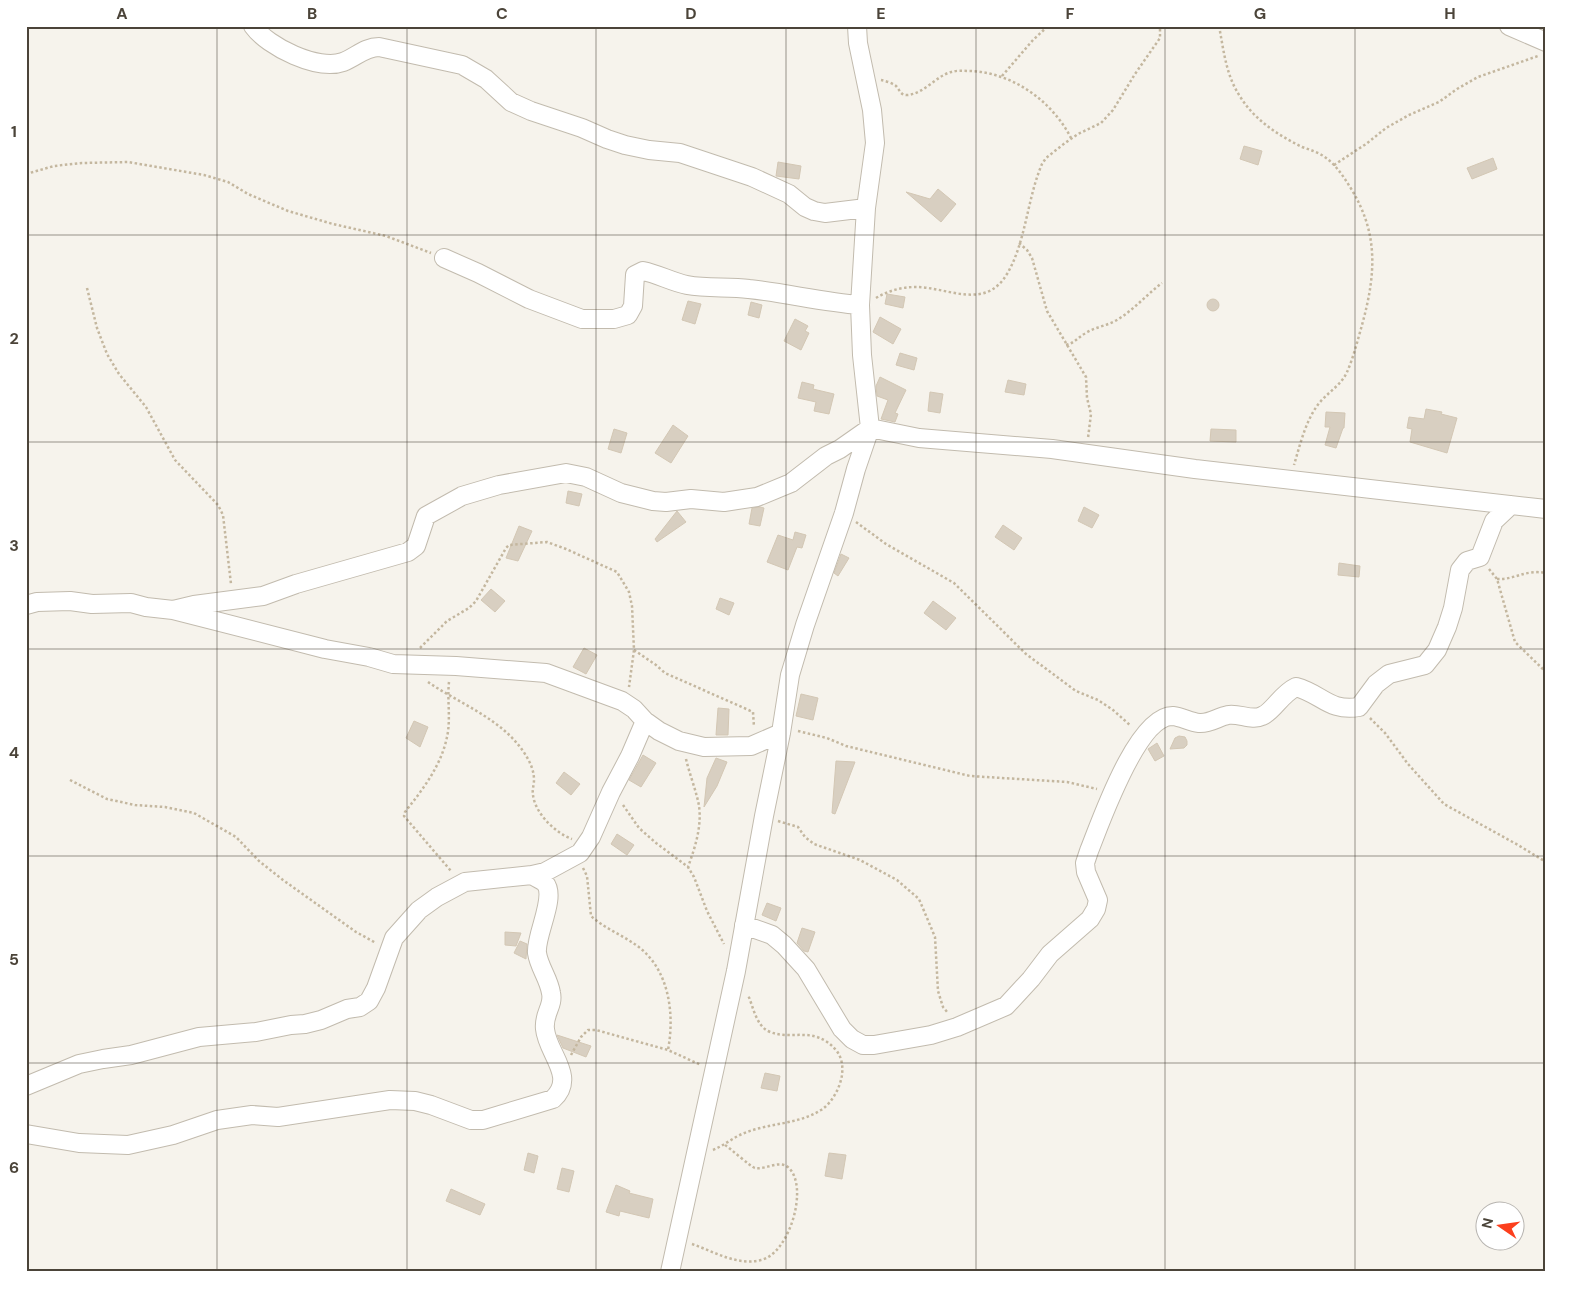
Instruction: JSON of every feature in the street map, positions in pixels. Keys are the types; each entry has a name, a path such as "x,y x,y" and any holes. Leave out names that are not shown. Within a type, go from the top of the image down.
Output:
{"street":[{"path":"253,26 261,37 278,48 321,63 332,64 342,62 370,48 379,47 456,63 486,79 512,102 607,139 637,148 672,151 707,161 752,177 783,191 814,211 825,213 866,208"},
{"path":"670,1272 736,971 781,733 790,675 870,428 862,355 860,305 866,208 875,143 872,110 858,43 857,26"},
{"path":"1509,26 1542,49"},
{"path":"444,258 478,272 529,299 582,319 614,319 628,315 633,306 635,275 643,271 690,286 732,289 748,288 860,305"},
{"path":"173,610 194,605 263,596 296,584 408,552 416,546 426,516 462,496 499,485 566,473 586,477 621,493 653,501 666,502 691,499 724,502 741,500 757,497 791,483 826,456 840,449 870,428 919,438 1052,449 1195,469 1546,509"},
{"path":"744,925 772,934 784,945 806,969 842,1028 852,1040 863,1045 874,1045 931,1035 957,1027 1006,1006 1031,979 1050,954 1090,919 1096,909 1098,900 1086,872 1086,863 1111,793 1143,738 1156,722 1173,716 1199,723 1211,722 1228,715 1256,718 1268,713 1287,691 1296,686 1334,707 1348,709 1359,706 1376,684 1389,674 1425,664 1437,650 1450,618 1460,570 1467,561 1480,557 1494,522 1512,505"},
{"path":"26,605 37,602 70,601 92,604 131,603 173,610 325,649 369,657 393,664 456,666 546,673 622,701 659,731 679,742 704,747 751,746 781,733"},
{"path":"26,1086 78,1064 102,1058 131,1055 199,1037 256,1032 291,1024 305,1024 321,1020 347,1009 360,1008 369,1001 376,988 394,938 419,910 437,897 462,883 545,872 584,848 630,756 645,721"},
{"path":"26,1134 79,1143 128,1145 173,1135 217,1120 252,1115 278,1117 390,1100 415,1101 471,1120 483,1120 553,1099 562,1087 562,1077 560,1066 549,1045 545,1030 545,1017 551,1004 552,993 537,952 539,933 548,905 548,888 544,882 532,875"}],"path":[{"path":"1002,76 1033,40 1048,26"},
{"path":"860,305 888,291 904,288 918,287 948,293 966,294 986,292 999,285 1008,273 1019,243 1042,164 1046,158 1072,138 1101,123 1113,110 1134,74 1157,44 1160,38 1160,26"},
{"path":"1219,26 1225,64 1232,84 1242,100 1263,123 1276,133 1320,154 1334,165 1345,178 1360,204 1368,224 1372,247 1372,269 1362,325 1347,372 1342,381 1318,405 1310,419 1291,479"},
{"path":"1334,165 1386,128 1409,115 1439,102 1478,77 1542,49"},
{"path":"865,77 890,83 896,86 900,92 907,94 928,86 950,72 980,71 1002,76 1020,84 1037,96 1060,118 1072,138"},
{"path":"26,174 54,166 128,162 204,175 228,182 248,194 288,211 386,236 444,258"},
{"path":"1019,243 1032,258 1047,311 1086,377 1086,398 1091,414 1087,454"},
{"path":"1066,345 1076,341 1088,332 1116,321 1162,283"},
{"path":"88,288 97,328 107,354 115,368 146,407 175,460 218,505 223,515 230,583 243,599"},
{"path":"844,513 886,544 954,583 1026,654 1076,691 1098,700 1114,710 1143,738"},
{"path":"622,701 627,695 634,650 632,606 629,592 617,572 547,542 509,545 476,601 469,608 448,621 405,665 448,695 477,711 500,727 522,749 531,763 534,777 533,794 536,806 554,828 584,848 582,866 587,876 591,916 643,950 653,960 665,982 672,1033 668,1050"},
{"path":"1480,557 1497,579 1515,642 1546,672"},
{"path":"1497,579 1531,571 1546,573"},
{"path":"634,650 665,673 753,712 755,722 751,746"},
{"path":"456,666 450,677 447,737 438,762 427,784 405,812 404,816 462,883"},
{"path":"1359,706 1385,733 1408,764 1444,804 1518,844 1546,862"},
{"path":"781,733 797,731 808,733 846,746 970,776 1067,782 1111,793"},
{"path":"679,742 698,798 700,818 696,845 688,867"},
{"path":"70,780 107,799 194,813 236,836 260,861 283,880 356,932 389,950"},
{"path":"611,792 639,828 688,867 760,1024 766,1030 774,1033 812,1036 823,1040 834,1048 840,1056 843,1066 842,1078 830,1103 820,1111 746,1132 725,1145 696,1158"},
{"path":"764,816 798,827 805,837 822,848 860,860 897,880 919,900 935,937 938,991 943,1006 957,1027"},
{"path":"560,1066 568,1060 581,1037 588,1030 596,1030 668,1050 696,1064 714,1069"},
{"path":"677,1236 733,1260 749,1262 764,1260 775,1253 787,1234 794,1218 797,1194 795,1179 790,1169 785,1165 752,1167 725,1145"}],"building":[{"path":"1244,146 1262,151 1258,165 1240,159"},
{"path":"1493,158 1497,169 1472,179 1467,168"},
{"path":"778,162 801,166 799,179 776,176"},
{"path":"938,189 956,204 941,222 906,192 930,199"},
{"path":"887,294 905,297 903,308 885,304"},
{"path":"1215,299 1218,300 1218,310 1211,311 1208,310 1207,303 1208,300"},
{"path":"688,301 701,304 695,324 682,320"},
{"path":"751,302 762,305 759,318 748,315"},
{"path":"880,317 901,329 893,344 873,332"},
{"path":"795,319 808,326 805,331 809,333 801,350 784,341"},
{"path":"900,353 917,358 914,370 896,365"},
{"path":"880,377 906,390 895,413 898,414 895,422 881,419 888,400 877,396 876,386"},
{"path":"1008,380 1026,384 1024,395 1005,392"},
{"path":"802,382 814,385 813,389 834,394 829,414 814,411 816,402 798,398"},
{"path":"930,392 943,394 940,413 928,411"},
{"path":"1426,409 1442,412 1441,414 1457,418 1447,453 1410,442 1412,429 1407,428 1409,417 1424,419"},
{"path":"1326,412 1345,413 1344,428 1336,448 1325,445 1330,427 1325,427"},
{"path":"673,425 688,436 671,463 655,453"},
{"path":"614,429 627,433 621,453 608,449"},
{"path":"1211,429 1236,430 1236,442 1210,441"},
{"path":"568,491 582,494 579,506 566,503"},
{"path":"1084,507 1099,515 1092,528 1078,521"},
{"path":"752,508 764,508 760,526 749,524"},
{"path":"677,511 686,522 657,542 655,539"},
{"path":"1003,525 1022,538 1014,550 995,537"},
{"path":"519,526 532,531 518,561 506,558"},
{"path":"795,532 806,535 802,548 797,547 788,570 767,562 778,535 793,540"},
{"path":"841,554 849,558 838,576 834,573"},
{"path":"1339,563 1360,566 1359,577 1338,575"},
{"path":"491,589 505,601 495,612 481,600"},
{"path":"720,598 734,603 729,615 716,609"},
{"path":"933,601 956,618 946,630 924,613"},
{"path":"584,648 597,655 586,674 573,667"},
{"path":"801,694 818,698 813,720 796,716"},
{"path":"718,708 729,709 728,735 716,735"},
{"path":"414,721 428,727 420,747 406,738"},
{"path":"1179,736 1185,737 1187,745 1184,748 1170,749 1175,738"},
{"path":"1157,743 1164,756 1155,761 1148,749"},
{"path":"643,755 656,763 641,787 629,780"},
{"path":"716,758 727,762 717,786 704,807 707,778"},
{"path":"836,761 855,762 835,814 832,813"},
{"path":"564,772 580,784 571,795 556,783"},
{"path":"617,834 634,845 627,855 611,844"},
{"path":"767,903 781,908 776,921 762,915"},
{"path":"802,928 815,932 808,952 804,951 797,943"},
{"path":"505,932 521,933 516,946 505,945"},
{"path":"520,941 527,944 526,959 514,953"},
{"path":"557,1035 591,1046 586,1057 563,1048"},
{"path":"765,1073 780,1076 777,1091 761,1088"},
{"path":"528,1153 538,1156 534,1173 524,1170"},
{"path":"829,1153 846,1155 842,1179 825,1176"},
{"path":"562,1168 574,1171 569,1192 557,1189"},
{"path":"616,1185 630,1191 629,1193 653,1199 649,1218 620,1211 619,1216 606,1212"},
{"path":"451,1189 485,1204 480,1215 446,1201"}]}
